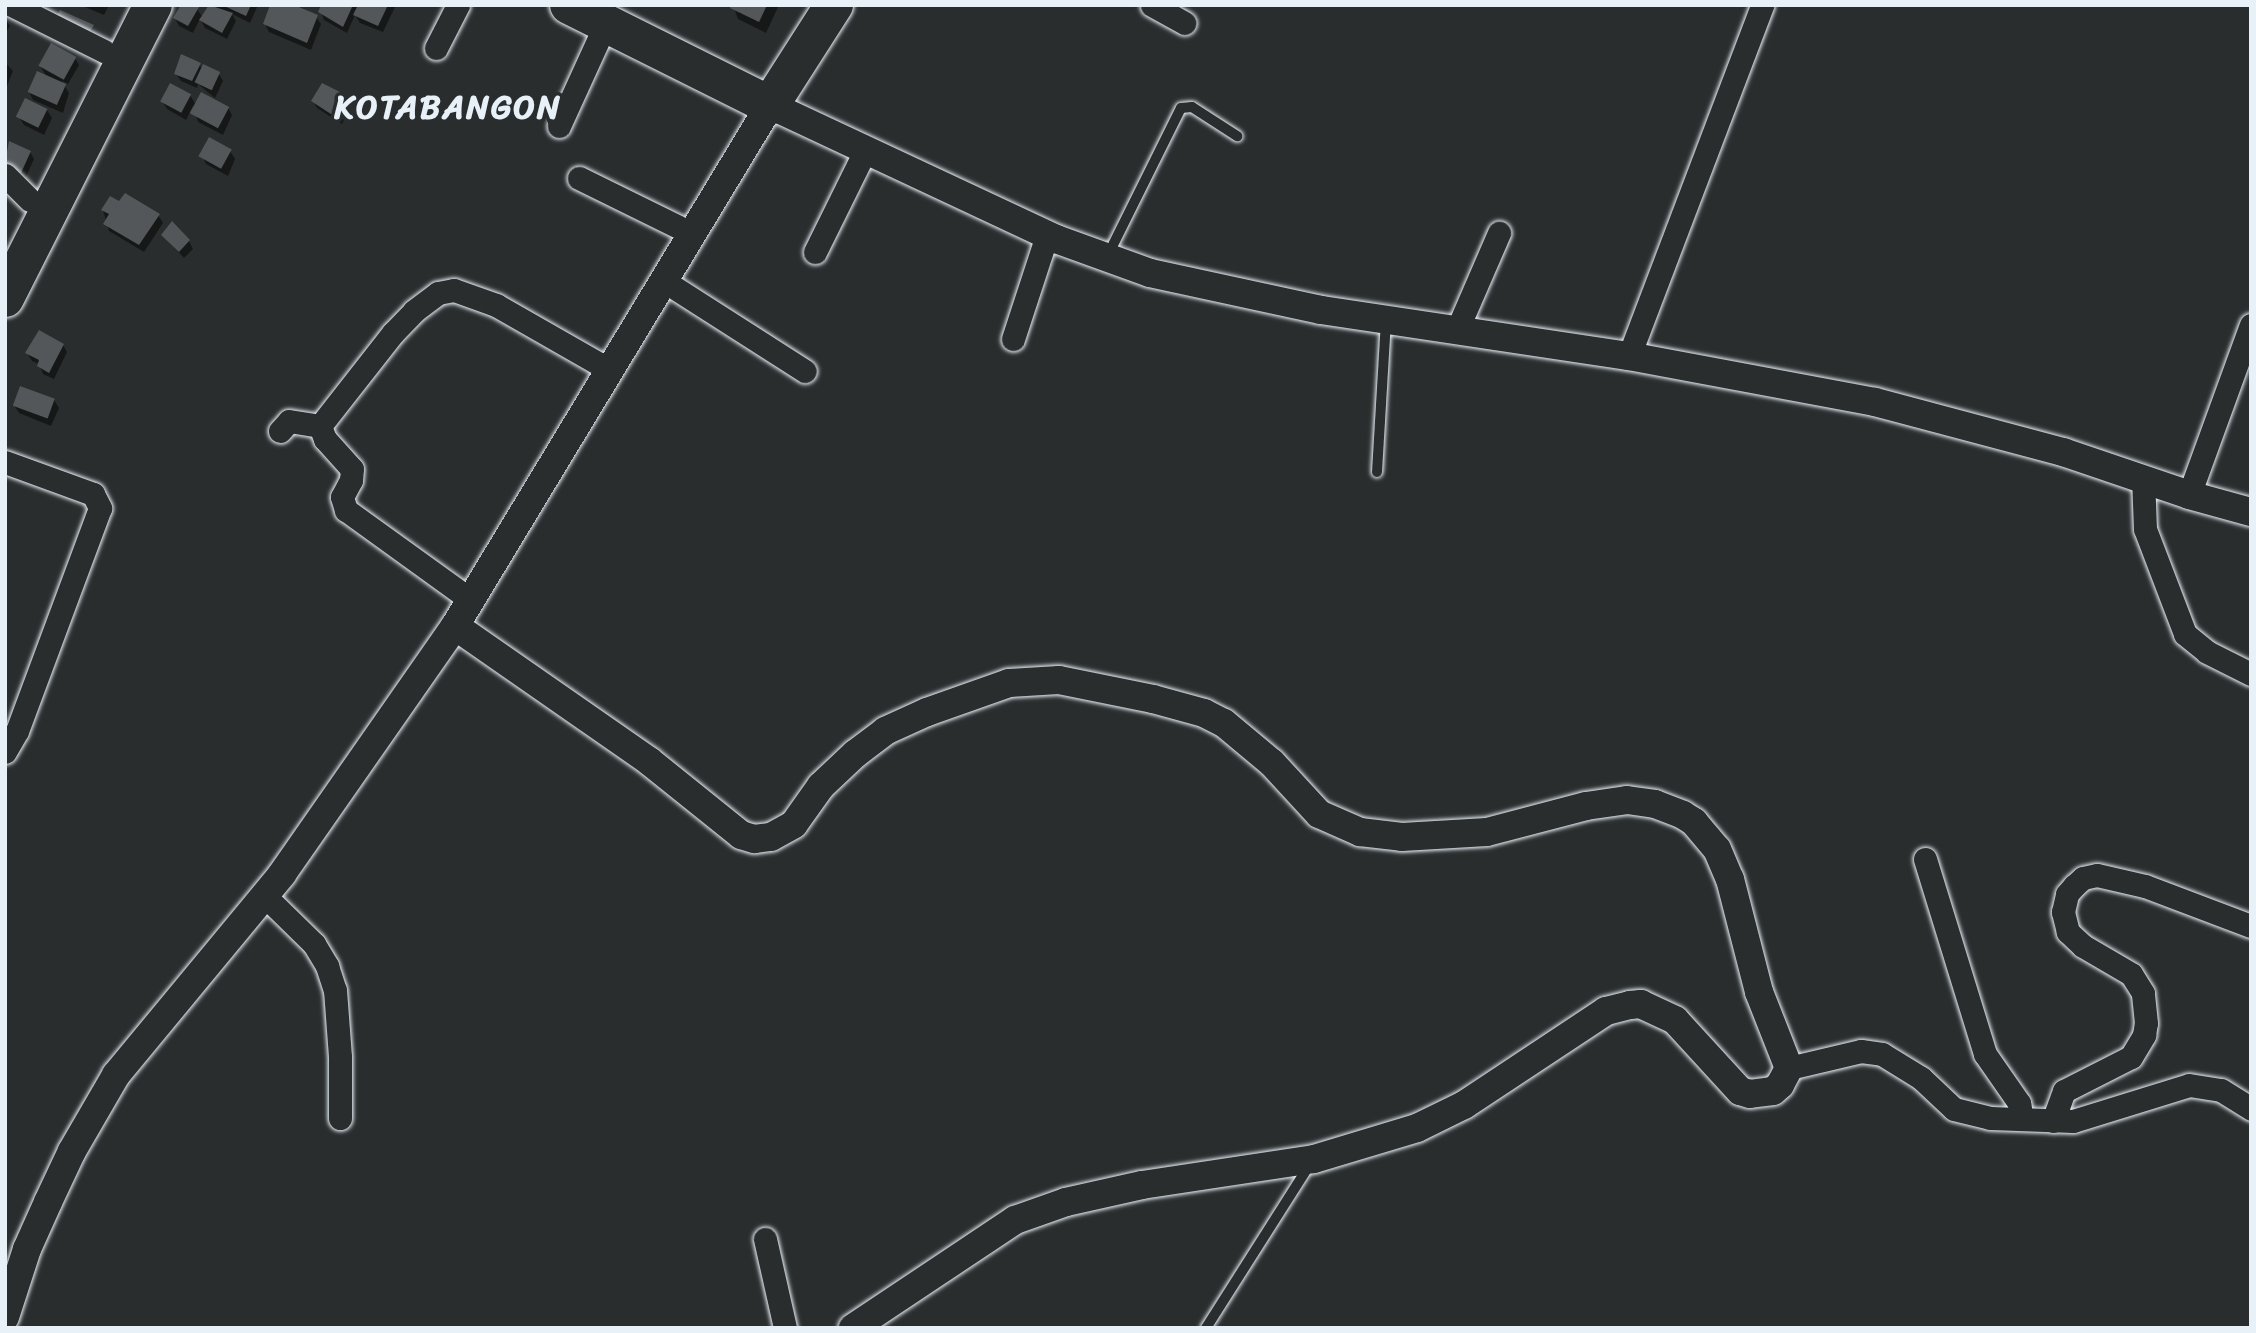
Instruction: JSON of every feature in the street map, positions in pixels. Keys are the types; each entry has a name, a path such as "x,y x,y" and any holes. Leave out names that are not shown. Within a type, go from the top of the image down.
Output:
{"highway":[{"path":"5,250 18,188 104,51 129,5"},
{"path":"5,298 153,5"},
{"path":"569,5 770,105 834,5"}],"street":[{"path":"12,5 104,51"},
{"path":"436,48 458,5"},
{"path":"1152,5 1184,23"},
{"path":"1629,356 1762,5"},
{"path":"559,126 606,23"},
{"path":"5,1317 27,1249 72,1151 99,1102 149,1031 265,896 361,764 472,601 770,105 1106,260 1247,296 1629,356 1875,402 2052,449 2143,477 2189,495 2251,512"},
{"path":"815,252 866,149"},
{"path":"579,178 693,233"},
{"path":"1457,330 1499,233"},
{"path":"1013,339 1047,235"},
{"path":"664,281 805,371"},
{"path":"320,426 393,333 414,311 438,293 454,290 487,301 610,370"},
{"path":"2189,495 2251,325"},
{"path":"280,431 289,421 320,426"},
{"path":"320,426 325,439 352,469 351,480 342,497 345,510 472,601"},
{"path":"5,462 73,484 93,494 100,508 17,731 5,752"},
{"path":"2143,477 2145,529 2185,634 2207,652 2251,674"},
{"path":"455,626 649,761 741,835 754,839 771,837 794,824 821,786 855,754 885,731 985,691 1036,680 1059,680 1153,699 1204,713 1224,723 1272,763 1319,814 1360,832 1402,836 1487,832 1586,806 1627,800 1668,808 1694,822 1724,861 1756,981 1789,1068 1780,1085 1773,1091 1750,1094 1740,1091 1675,1020 1641,1004 1606,1011 1464,1105 1417,1128 1314,1159 1142,1185 1038,1210 996,1231 853,1328"},
{"path":"1926,859 1985,1055 2020,1103 2022,1118"},
{"path":"2053,1121 2064,1091 2131,1057 2144,1035 2147,1023 2145,1001 2136,980 2083,946 2068,932 2063,912 2067,894 2074,886 2083,878 2097,875 2145,886 2251,926"},
{"path":"265,896 314,944 327,966 335,990 340,1118"},
{"path":"1789,1068 1861,1051 1882,1054 1922,1078 1954,1109 1990,1118 2073,1121 2189,1085 2221,1090 2251,1109"},
{"path":"765,1239 785,1328"}],"lane":[{"path":"1106,260 1181,108 1192,107 1237,136"},
{"path":"1377,472 1387,319"},
{"path":"1206,1328 1314,1159"}],"building":[{"path":"181,5 199,7 188,26 173,18"},
{"path":"209,5 233,13 222,33 199,20"},
{"path":"222,5 251,5 246,16"},
{"path":"270,5 294,5 318,15 307,43 263,24"},
{"path":"321,5 353,5 343,27 318,12"},
{"path":"358,5 388,5 378,26 353,15"},
{"path":"731,5 767,5 759,22 730,8"},
{"path":"60,10 94,25 85,40 52,24"},
{"path":"51,43 76,57 64,80 38,66"},
{"path":"181,54 201,63 192,81 174,74"},
{"path":"203,64 220,72 212,90 195,82"},
{"path":"37,71 66,84 57,105 28,92"},
{"path":"170,83 191,94 181,113 160,102"},
{"path":"322,83 348,96 337,118 311,101"},
{"path":"201,92 229,107 218,128 190,113"},
{"path":"25,98 47,109 38,128 16,117"},
{"path":"209,137 232,150 221,169 198,156"},
{"path":"9,141 31,151 21,173 5,163"},
{"path":"125,193 160,214 139,245 103,224 109,214 101,210 110,196 119,201"},
{"path":"172,221 190,240 179,252 161,235"},
{"path":"39,330 64,344 49,373 37,366 39,360 25,353"},
{"path":"20,386 55,399 48,418 13,406"}],"district":[{"name":"KOTABANGON","path":"448,108"}]}
